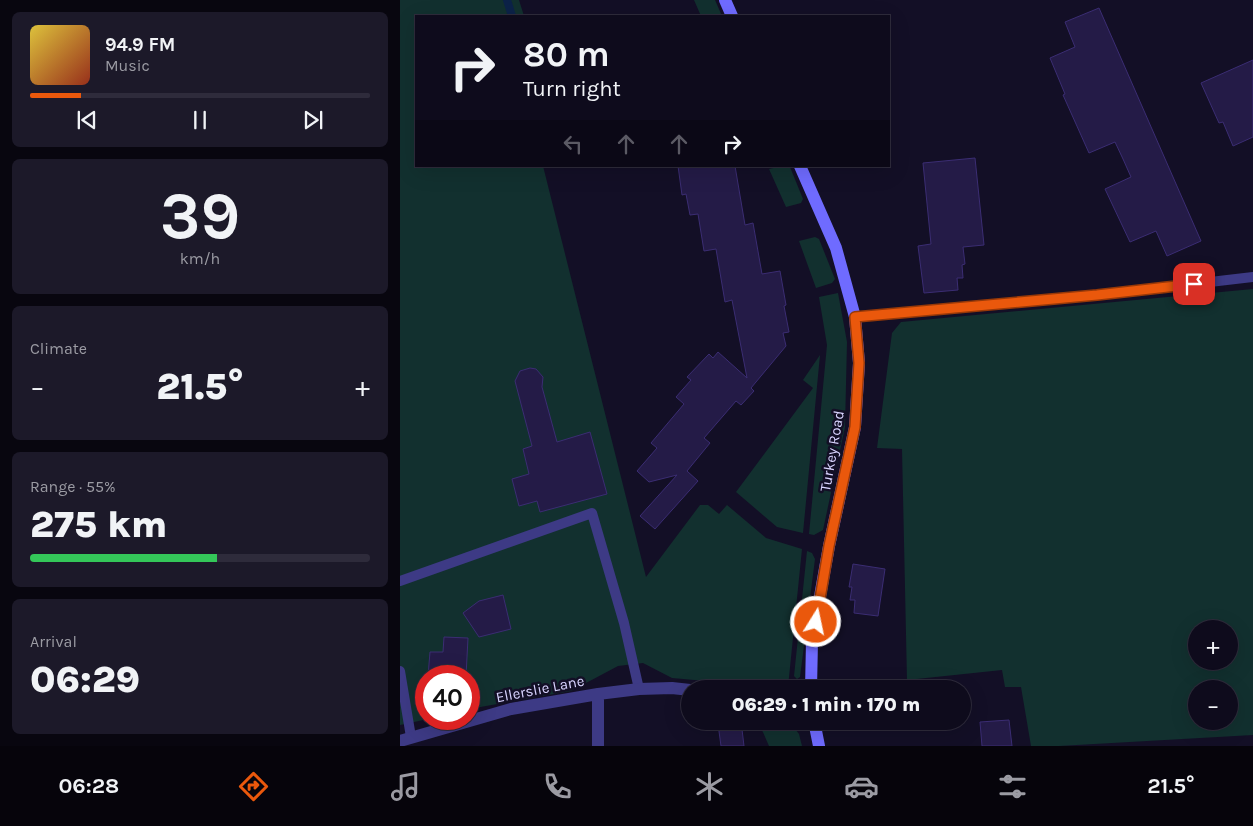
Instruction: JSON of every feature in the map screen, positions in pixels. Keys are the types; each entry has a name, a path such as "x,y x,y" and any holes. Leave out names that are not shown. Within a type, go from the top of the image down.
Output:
{"street":[{"path":"724,0 732,15"},
{"name":"Turkey Road","path":"800,167 836,248 855,317 859,363 855,427 829,546 812,641 811,680"},
{"name":"Ellerslie Lane","path":"406,739 511,709 639,689 681,690"},
{"path":"598,694 598,746"},
{"path":"816,730 819,746"}],"lane":[{"path":"855,317 1106,294 1253,278"},
{"path":"400,580 592,514 624,623 639,689"},
{"path":"400,671 406,739"}],"green space":[{"path":"400,0 519,0 524,15 415,15 415,167 543,167 646,577 700,505 708,505 719,514 727,505 766,538 802,549 789,680 694,680 672,678 643,663 618,666 571,691 480,707 480,665 415,665 415,722 400,725"},
{"path":"694,0 715,0 722,15 701,15"},
{"path":"790,167 803,199 801,203 786,207 769,169"},
{"path":"815,237 819,239 835,279 832,283 816,288 799,241"},
{"path":"1253,289 1253,735 1031,746 1021,687 1005,687 1002,670 907,680 902,449 877,448 892,333 901,322"},
{"path":"838,293 847,342 845,427 823,530 814,535 809,534 827,345 819,297"},
{"path":"820,355 803,533 777,527 736,492 813,388 803,380"},
{"path":"807,551 812,553 815,559 800,677 797,679 794,676"},
{"path":"762,730 796,730 802,746 769,746"}],"building":[{"path":"1099,8 1201,241 1167,256 1156,231 1130,242 1105,189 1131,177 1115,142 1089,153 1063,95 1065,94 1050,58 1075,47 1065,22"},
{"path":"1253,60 1253,137 1233,146 1223,122 1219,123 1201,83"},
{"path":"975,158 984,245 963,247 965,264 962,265 963,278 957,278 958,290 924,293 918,246 931,244 923,163"},
{"path":"678,167 735,167 745,225 753,223 762,274 780,271 789,332 783,333 786,346 751,388 754,391 741,405 736,401 704,438 710,443 687,471 698,481 655,529 640,516 677,475 649,482 637,471 657,448 651,443 684,404 676,397 691,380 687,377 709,354 713,358 718,352 747,378 732,300 725,302 716,249 704,251 698,214 690,215 686,194 682,195"},
{"path":"530,368 536,369 543,377 542,387 557,442 590,432 607,494 540,512 537,501 519,506 512,479 529,474 523,449 532,446 515,381 520,371"},
{"path":"853,564 885,569 878,616 854,613 855,600 850,600 852,587 849,587"},
{"path":"503,595 511,629 479,637 463,613 479,601"},
{"path":"444,637 468,638 467,665 429,665 430,652 443,652"},
{"path":"1009,720 1012,746 982,746 980,722"},
{"path":"719,730 742,730 744,746 721,746"}],"waterway":[{"path":"507,0 512,15"}],"route":[{"path":"816,622 829,546 855,427 859,363 855,317 1097,295 1194,284"}]}
